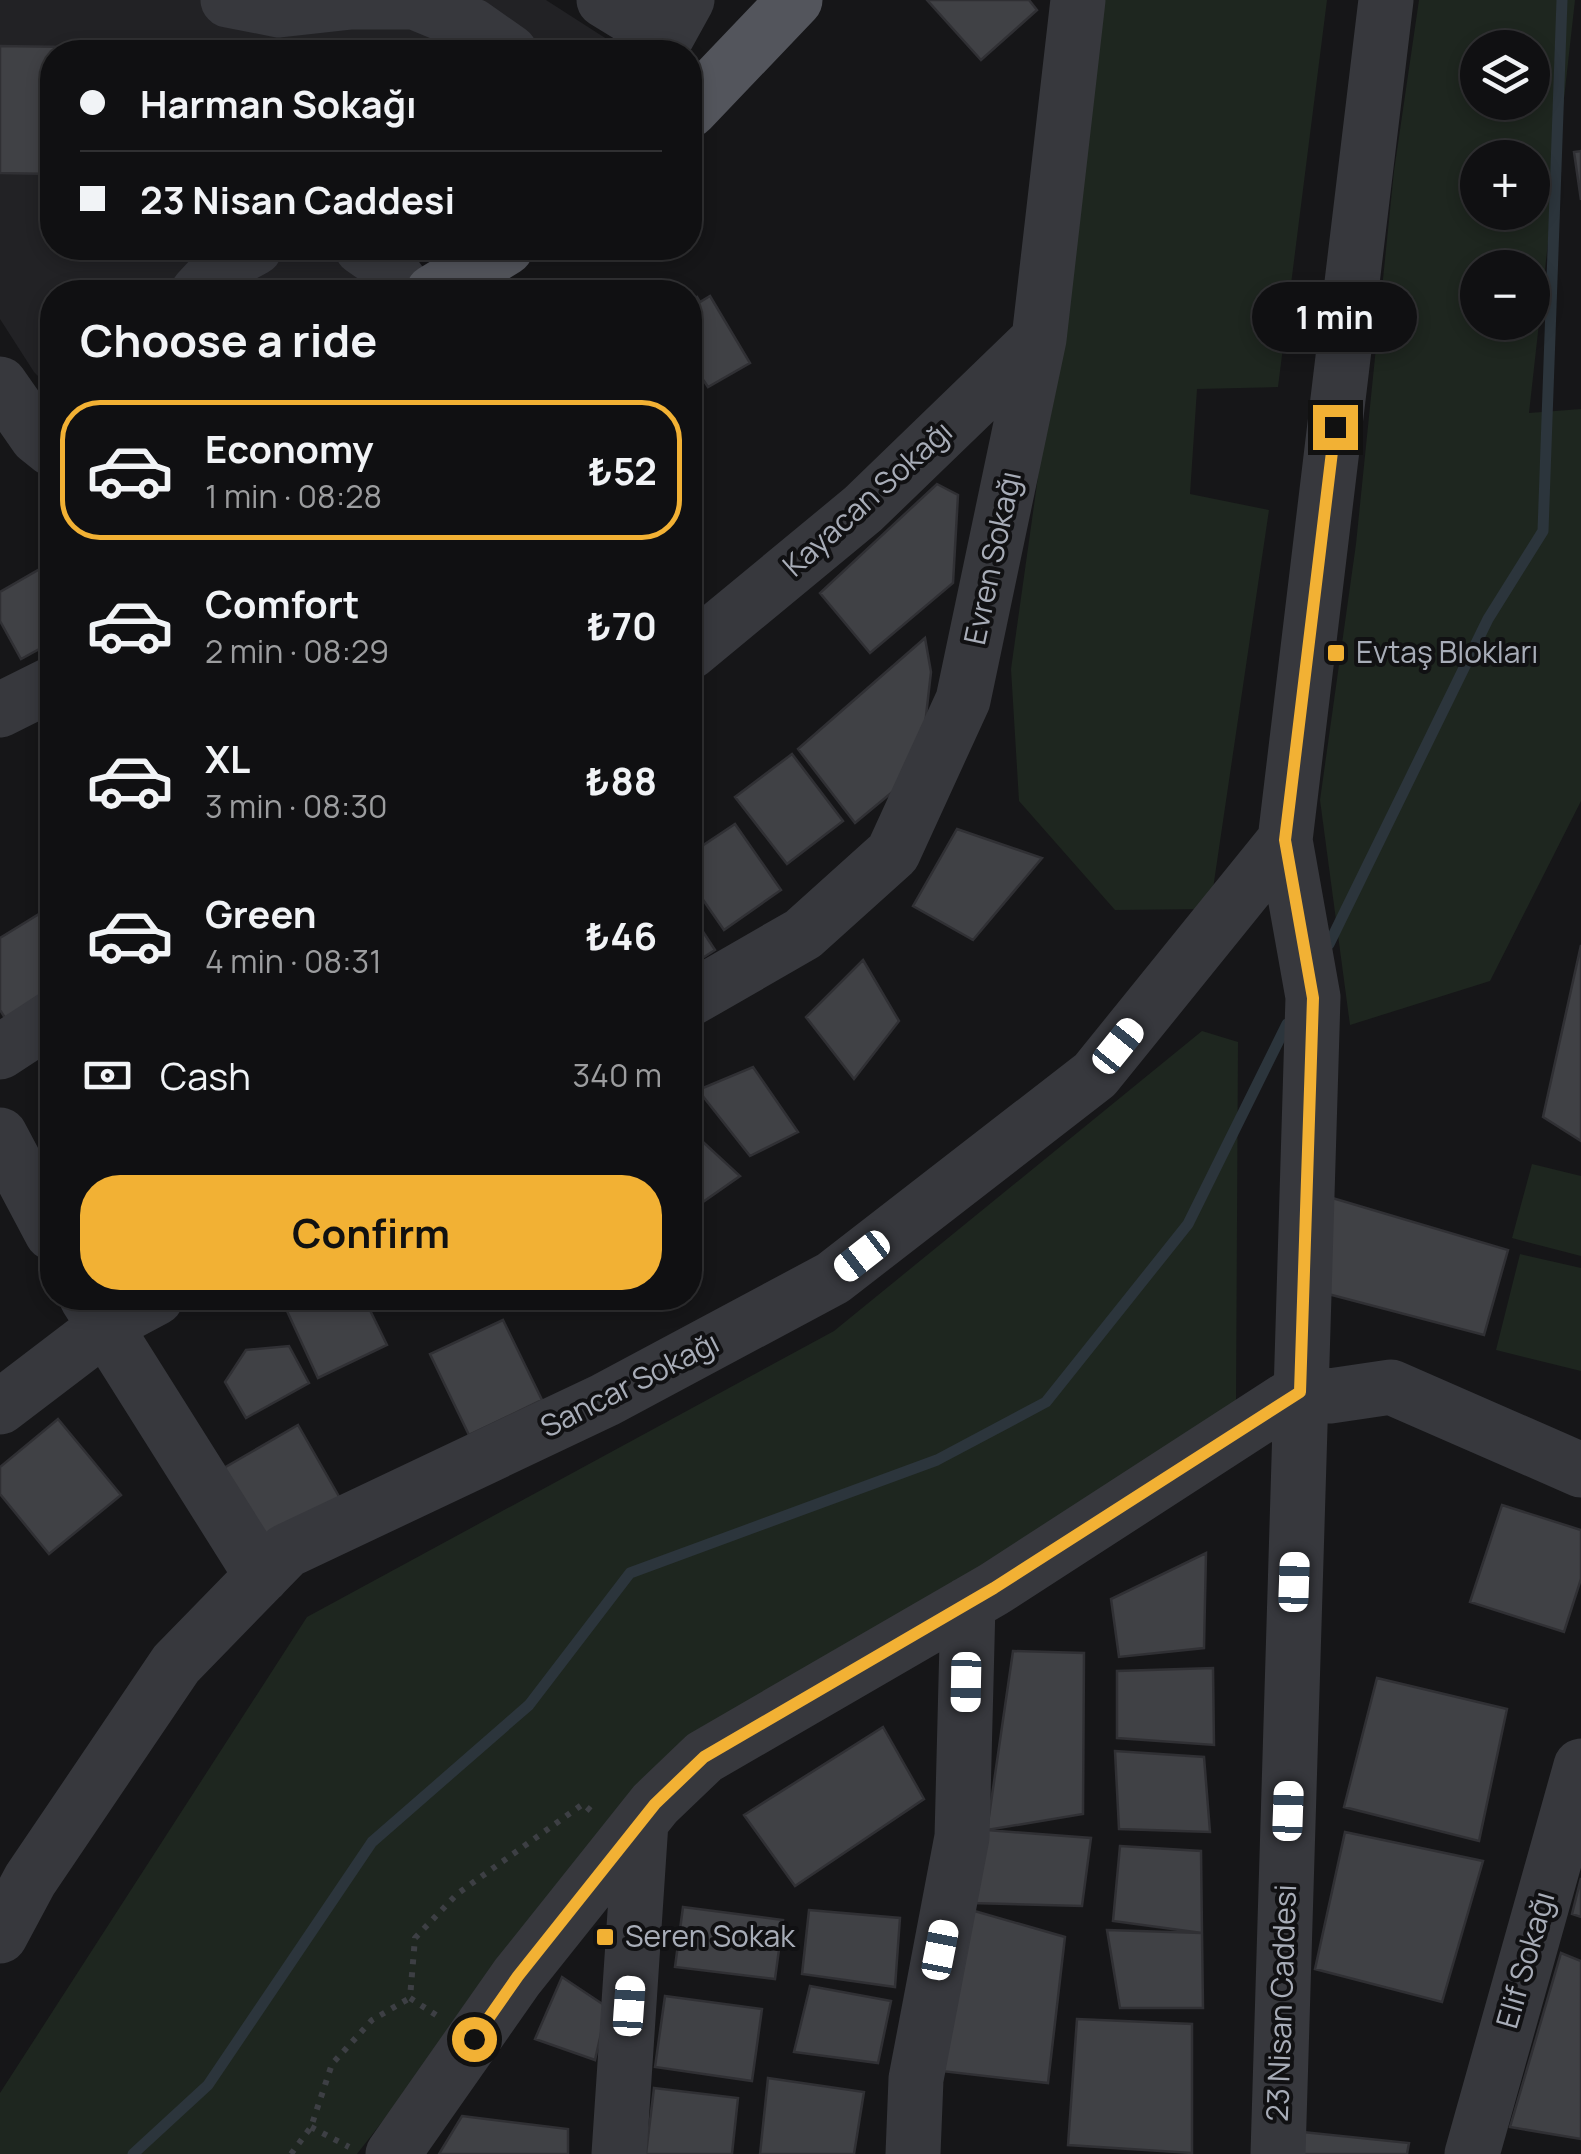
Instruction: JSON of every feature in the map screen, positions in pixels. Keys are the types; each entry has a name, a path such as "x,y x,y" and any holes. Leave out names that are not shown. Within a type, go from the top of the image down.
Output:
{"main road":[{"path":"702,97 795,0"},
{"path":"453,280 486,260"}],"street":[{"path":"228,0 279,10 351,2 415,2 474,26 493,40"},
{"path":"604,0 666,38 687,0"},
{"name":"Evren Sokağı","path":"702,992 803,934 893,852 962,700 1040,339 1078,0"},
{"name":"23 Nisan Caddesi","path":"1278,2154 1313,998 1285,840 1386,0"},
{"path":"209,280 232,260"},
{"path":"379,260 399,280"},
{"name":"Kayacan Sokağı","path":"702,642 863,509 1040,339"},
{"path":"0,384 40,440"},
{"path":"0,710 40,690"},
{"name":"Sancar Sokağı","path":"0,1936 30,1880 176,1664 286,1552 604,1400 833,1278 1095,1075 1285,840"},
{"path":"0,1052 40,1026"},
{"path":"0,1135 40,1210"},
{"path":"0,1406 95,1313 262,1576"},
{"path":"393,2154 518,1976 633,1832 704,1757 968,1604 1300,1392 1330,1396 1391,1387 1581,1470"},
{"path":"913,2154 916,2079 962,1838 968,1604"},
{"name":"Elif Sokağı","path":"1472,2154 1581,1766"},
{"path":"619,2154 633,1832"}],"path":[{"path":"410,1998 416,1938 457,1894 584,1804 633,1832"},
{"path":"410,1998 474,2039"},
{"path":"291,2154 311,2127 332,2064 372,2020 410,1998"},
{"path":"311,2127 361,2154"}],"shaded area":[{"path":"0,0 546,0 608,40 40,40 40,260 394,260 356,280 40,280 40,378 0,319"},
{"path":"1105,0 1327,0 1278,387 1197,389 1190,494 1269,510 1210,909 1115,910 1019,801 1011,669"},
{"path":"1419,0 1575,0 1550,224 1550,140 1460,140 1460,230 1549,230 1547,250 1460,250 1460,340 1537,340 1529,413 1581,409 1581,801 1490,981 1350,1025 1320,800 1356,544 1394,171"},
{"path":"1202,1031 1238,1042 1236,1404 646,1784 357,2154 0,2154 0,2093 307,1617 834,1331"},
{"path":"1532,1164 1581,1176 1581,1256 1512,1238"},
{"path":"1520,1254 1581,1268 1581,1371 1496,1350"}],"building":[{"path":"927,0 1029,0 1037,10 981,60"},
{"path":"0,46 40,47 40,174 0,173"},
{"path":"1581,151 1581,200 1574,152"},
{"path":"710,296 750,363 708,387 702,382 702,301"},
{"path":"937,484 958,495 953,583 870,653 820,593"},
{"path":"40,569 40,649 21,659 0,621 0,592"},
{"path":"925,638 931,672 920,769 855,823 798,749"},
{"path":"792,754 843,821 787,864 735,797"},
{"path":"735,824 781,890 724,930 702,898 702,846"},
{"path":"957,829 1042,858 973,940 913,906"},
{"path":"40,913 40,997 5,1018 0,1010 0,938"},
{"path":"702,930 715,950 702,958"},
{"path":"1581,945 1581,1141 1543,1117"},
{"path":"863,960 899,1021 854,1079 806,1017"},
{"path":"753,1067 798,1132 750,1156 702,1095 702,1088"},
{"path":"702,1141 740,1176 702,1203"},
{"path":"1329,1197 1508,1250 1484,1335 1328,1294"},
{"path":"287,1310 370,1310 387,1345 318,1378"},
{"path":"503,1320 542,1400 469,1435 430,1354"},
{"path":"289,1346 309,1383 246,1418 225,1382 246,1350"},
{"path":"58,1419 121,1495 49,1554 0,1494 0,1467"},
{"path":"298,1425 341,1500 253,1550 210,1476"},
{"path":"1502,1505 1581,1530 1581,1579 1564,1632 1470,1602"},
{"path":"1206,1553 1204,1648 1119,1657 1111,1599"},
{"path":"1013,1651 1084,1653 1083,1814 987,1830"},
{"path":"1213,1668 1214,1745 1117,1738 1117,1671"},
{"path":"1377,1678 1507,1709 1479,1841 1344,1807"},
{"path":"883,1727 924,1799 795,1886 744,1815"},
{"path":"1115,1751 1204,1757 1210,1832 1119,1829"},
{"path":"987,1830 1091,1838 1082,1906 972,1903"},
{"path":"1345,1832 1483,1861 1442,2002 1315,1969"},
{"path":"1120,1846 1201,1851 1202,1933 1113,1921"},
{"path":"1581,1878 1581,1917 1572,1914"},
{"path":"683,1907 783,1920 775,1979 675,1967"},
{"path":"809,1910 900,1918 895,1987 802,1974"},
{"path":"971,1910 1065,1937 1048,2083 941,2071"},
{"path":"1107,1930 1202,1933 1203,2008 1120,2008"},
{"path":"1561,1953 1581,1961 1581,2139 1510,2127"},
{"path":"562,1977 607,2007 595,2060 535,2039"},
{"path":"810,1986 891,2001 878,2063 794,2052"},
{"path":"665,1996 762,2009 752,2081 655,2067"},
{"path":"1077,2019 1192,2024 1192,2153 1068,2145"},
{"path":"768,2078 864,2092 854,2154 760,2154"},
{"path":"654,2088 738,2098 732,2154 646,2154"},
{"path":"462,2116 568,2129 568,2154 439,2154"},
{"path":"1293,2131 1409,2143 1407,2154 1292,2154"}],"waterway":[{"path":"1329,944 1488,619 1543,531 1562,0"},
{"path":"133,2154 208,2085 372,1842 529,1705 630,1573 937,1460 1046,1402 1188,1224 1287,1024"}],"place":[{"name":"Evtaş Blokları","path":"1336,653"},
{"name":"Seren Sokak","path":"605,1937"}],"route":[{"path":"474,2039 518,1976 655,1804 704,1757 994,1588 1300,1392 1313,998 1285,840 1335,427"}]}
